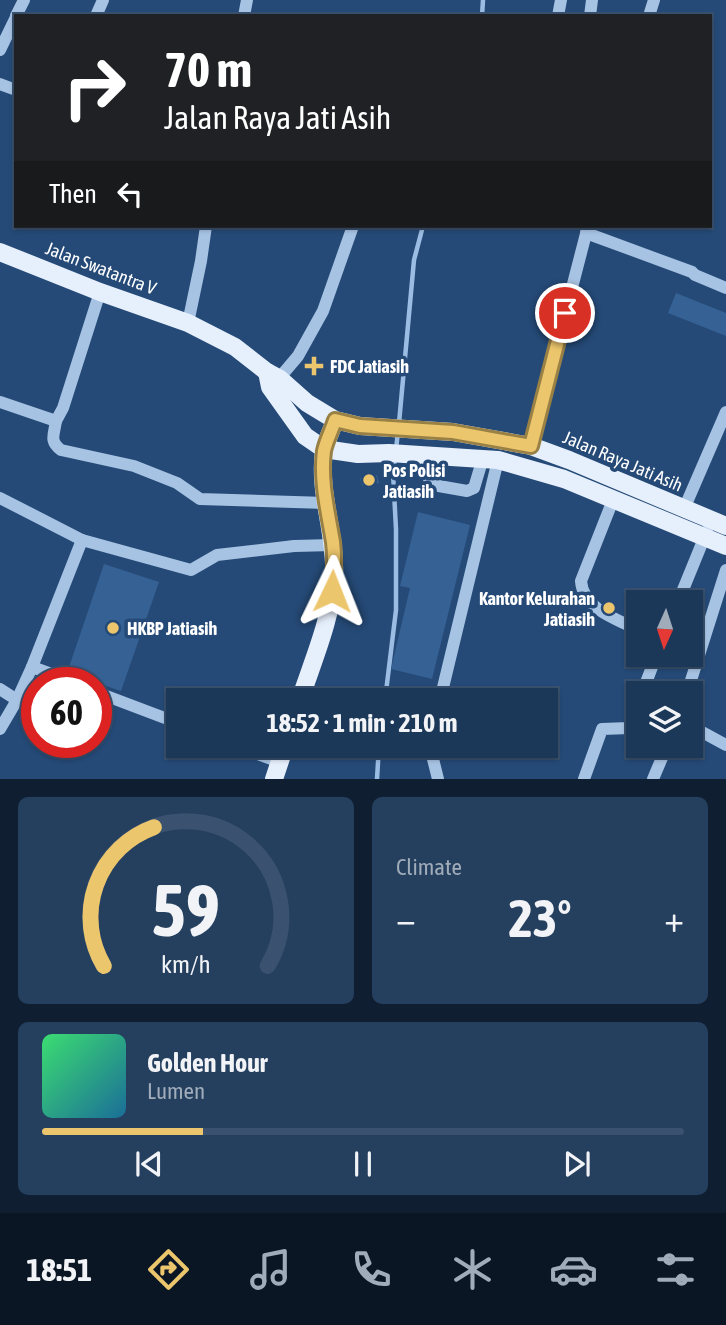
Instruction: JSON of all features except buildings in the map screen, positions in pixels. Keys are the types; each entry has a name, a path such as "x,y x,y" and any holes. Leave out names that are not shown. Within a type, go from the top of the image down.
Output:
{"main road":[{"name":"Jalan Swatantra V","path":"0,252 188,323 235,347 272,379 335,420"},
{"name":"Jalan Swatantra V","path":"272,379 305,436 324,449"},
{"name":"Jalan Raya Jati Asih","path":"335,420 360,426 453,432 531,446 719,523"},
{"path":"304,688 330,607 334,574 323,470 324,449 335,420"},
{"path":"400,429 406,453"},
{"path":"324,449 358,454 406,453 490,459 564,479 726,546"}],"street":[{"path":"0,50 14,20"},
{"path":"188,323 206,228"},
{"path":"272,379 298,356 323,311 352,228"},
{"path":"531,446 587,229 726,288"},
{"path":"100,292 63,408 56,421 54,445 61,450 134,466 177,482 200,499 326,503"},
{"path":"0,402 56,421"},
{"path":"684,509 726,412"},
{"path":"406,453 433,485 467,491 474,488 490,459"},
{"path":"442,688 490,459"},
{"path":"0,498 82,540 191,570 217,555 294,546 333,545"},
{"path":"613,500 581,587 584,596 599,610 626,624"},
{"path":"683,590 705,537 719,523"},
{"path":"32,667 82,540"},
{"path":"691,681 726,570"},
{"path":"0,689 18,700"},
{"path":"0,729 21,693"},
{"path":"112,698 166,718"},
{"path":"584,779 602,729 626,728"},
{"path":"703,733 726,745"},
{"path":"433,758 438,779"},
{"path":"653,779 662,758"}],"waterway":[{"path":"482,14 483,0"},
{"path":"399,423 414,260 422,228"},
{"path":"396,450 398,431"},
{"path":"386,688 396,610 395,459"},
{"path":"377,779 378,758"}],"place":[{"name":"FDC Jatiasih","path":"314,366"},
{"name":"Pos Polisi Jatiasih","path":"369,480"},
{"name":"Kantor Kelurahan Jatiasih","path":"609,608"},
{"name":"HKBP Jatiasih","path":"113,628"}],"route":[{"path":"332,591 333,545 323,470 324,449 335,420 360,426 453,432 531,446 565,313"}]}
